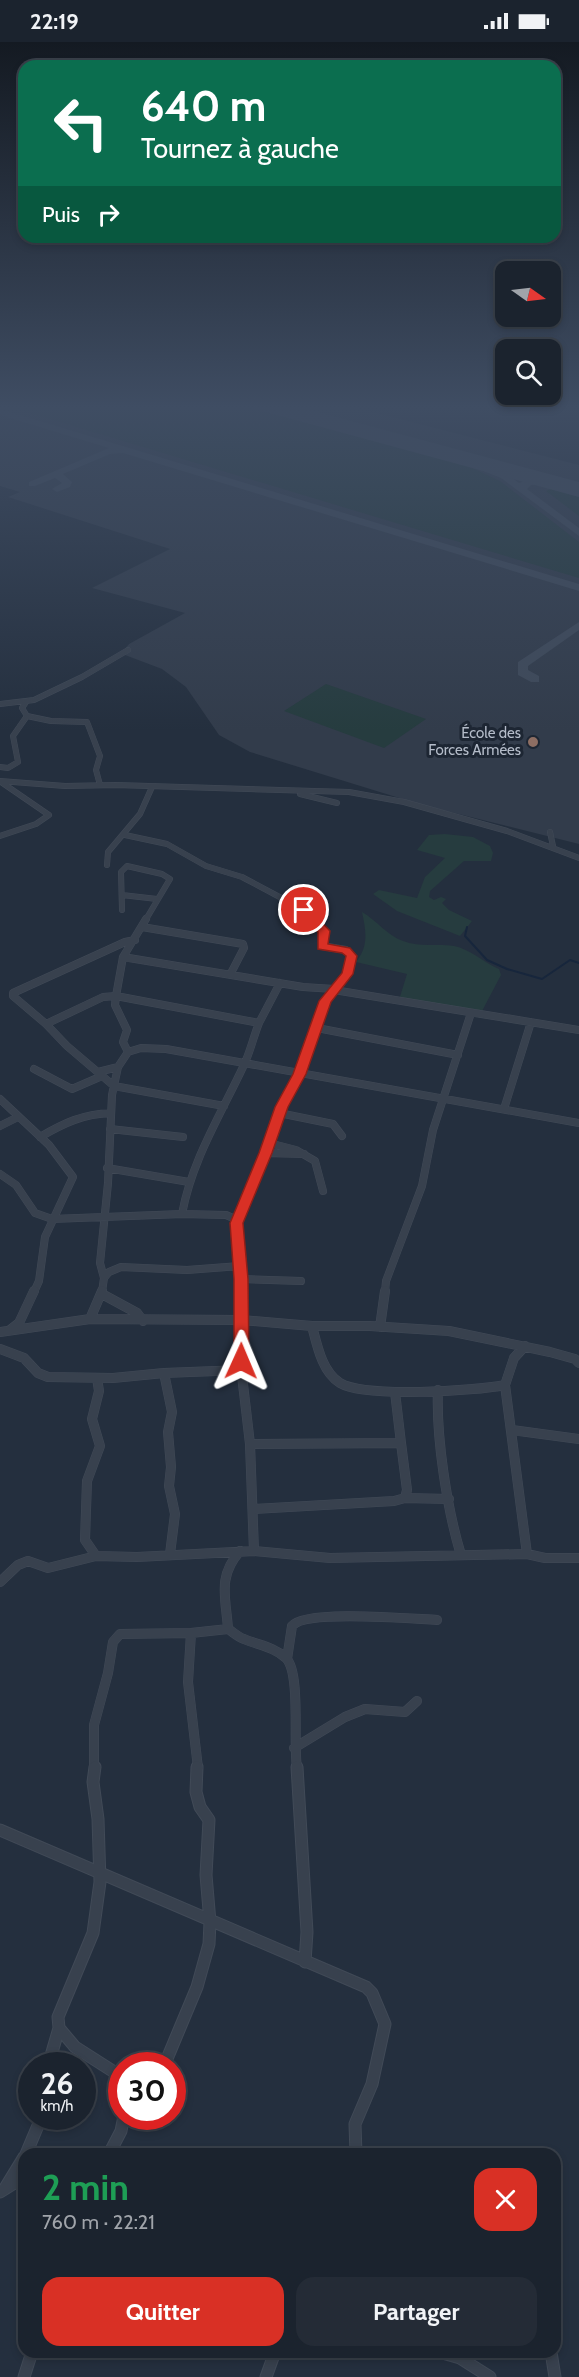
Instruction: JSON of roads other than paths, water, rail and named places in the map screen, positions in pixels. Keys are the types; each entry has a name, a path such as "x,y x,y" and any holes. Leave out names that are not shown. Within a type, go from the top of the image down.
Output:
{"street":[{"path":"0,704 26,702 82,677 128,650"},
{"path":"26,702 22,708 27,716 51,721 87,722 100,756 96,770 100,785"},
{"path":"0,767 8,768 18,762 13,736 27,716"},
{"path":"0,781 65,786 349,792 377,795 553,846 579,858"},
{"path":"0,781 49,814 36,824 0,836"},
{"path":"106,865 108,852 125,835 149,798 152,787"},
{"path":"290,791 337,803"},
{"path":"550,832 553,846"},
{"path":"125,835 167,844 206,866 242,877 304,910 324,931 322,946 346,950 352,956 347,974 325,1001 299,1074 279,1113 266,1153 236,1223"},
{"path":"122,910 121,872 127,866 170,877 119,965 121,986 116,996 116,1005 127,1030 123,1042 128,1052"},
{"path":"122,894 157,899"},
{"path":"142,927 243,944 244,948 231,973"},
{"path":"135,940 124,942 13,993 13,996 114,1086 225,1106"},
{"path":"123,957 579,1030"},
{"path":"182,1214 189,1182 203,1147 225,1106 260,1023 280,983"},
{"path":"46,1024 103,997 116,996 260,1023"},
{"path":"380,1327 386,1281 418,1198 433,1130 471,1012"},
{"path":"504,1109 531,1022"},
{"path":"317,1028 458,1055"},
{"path":"90,1320 102,1294 104,1278 100,1263 114,1086 118,1067 128,1052 141,1048 166,1049 579,1123"},
{"path":"34,1069 61,1087 72,1090 84,1087 100,1074 118,1067"},
{"path":"0,1099 66,1164 73,1177 45,1237 39,1281 19,1323 10,1330"},
{"path":"40,1137 73,1117 89,1113 111,1113"},
{"path":"279,1113 333,1124 342,1136"},
{"path":"0,1126 18,1117"},
{"path":"110,1129 183,1137"},
{"path":"269,1143 304,1154 315,1161 323,1191"},
{"path":"266,1153 304,1154"},
{"path":"107,1168 189,1182"},
{"path":"0,1174 16,1185 35,1213 52,1219 182,1214 226,1215 233,1218 236,1223 241,1279 242,1370 250,1444 254,1551"},
{"path":"104,1278 109,1272 121,1267 187,1270 240,1266"},
{"path":"241,1279 301,1281"},
{"path":"102,1294 137,1313 143,1321"},
{"path":"0,1332 90,1320 242,1320 312,1326 449,1331 525,1346 578,1360"},
{"path":"312,1326 323,1362 329,1373 343,1385 395,1392 494,1388 504,1385"},
{"path":"525,1346 518,1350 504,1385 506,1410 512,1430 527,1554"},
{"path":"0,1349 24,1358 38,1373 48,1377 97,1378 242,1370"},
{"path":"164,1373 172,1412 168,1432 171,1467 169,1486 175,1514 170,1554"},
{"path":"78,1559 87,1546 87,1481 100,1446 92,1419 99,1391 97,1378"},
{"path":"438,1390 437,1416 454,1532 461,1555"},
{"path":"395,1392 407,1490 405,1498"},
{"path":"512,1430 579,1439"},
{"path":"250,1444 297,1444 324,1447 401,1443"},
{"path":"253,1509 405,1498 449,1499"},
{"path":"87,1546 96,1556"},
{"path":"228,1629 223,1589 225,1571 230,1560 240,1551"},
{"path":"0,1582 18,1565 28,1562 48,1568 58,1568 78,1559 96,1556 137,1557 254,1551 330,1558 527,1554 545,1558 579,1558"},
{"path":"305,1962 307,1932 301,1859 299,1785 294,1748 295,1677 287,1659 291,1630 300,1618 328,1616 437,1620"},
{"path":"52,2052 59,2028 58,2017 93,1933 100,1874 98,1819 93,1782 94,1725 108,1673 113,1642 120,1634 190,1633 228,1629 244,1639 261,1643 287,1659"},
{"path":"170,2052 203,1968 210,1922 206,1875 209,1820 200,1807 196,1792 197,1753 188,1682 190,1633"},
{"path":"294,1748 345,1717 366,1709 405,1712 417,1701"},
{"path":"0,1830 366,1987 372,1993 385,2024 372,2084 355,2124 356,2148"},
{"path":"59,2028 66,2040 108,2067"},
{"path":"28,2148 36,2130"},
{"path":"112,2148 121,2130"},
{"path":"3,2190 18,2167"},
{"path":"3,2190 18,2181"},
{"path":"24,2377 30,2358"},
{"path":"267,2377 273,2358"},
{"path":"460,2358 490,2377"},
{"path":"552,2358 555,2377"}],"waterway":[{"path":"467,927 465,936 487,960 507,969 542,979 570,960 579,963"}],"place":[{"name":"École des Forces Armées","path":"533,742"}]}
